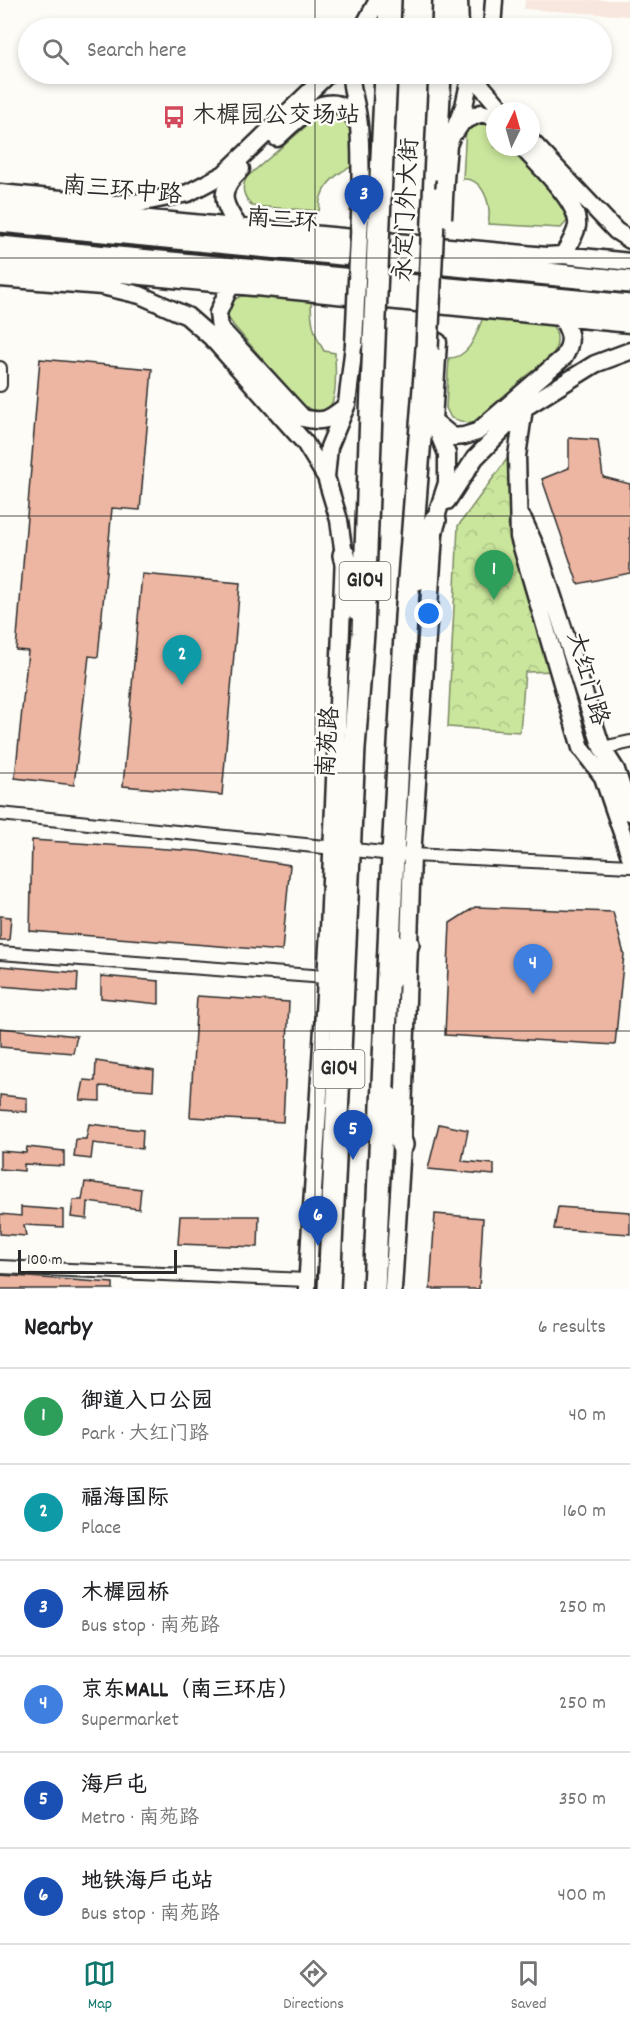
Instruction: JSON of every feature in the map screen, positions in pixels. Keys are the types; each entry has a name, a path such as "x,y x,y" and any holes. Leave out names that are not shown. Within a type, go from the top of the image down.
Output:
{"highway":[{"path":"389,18 390,0"},
{"path":"443,18 444,0"},
{"name":"永定门外大街","path":"370,196 385,84"},
{"name":"永定门外大街","path":"433,341 440,189 440,84"},
{"name":"南苑路","path":"328,1289 341,848 354,748 363,633 371,413 370,196"},
{"name":"南三环","path":"0,221 630,282"},
{"path":"0,247 630,306"},
{"name":"G104","path":"374,1289 387,986 402,855 405,617 433,341"},
{"path":"405,617 435,520"},
{"path":"344,555 363,633"},
{"path":"387,986 408,944"},
{"path":"383,1080 402,1145"}],"street":[{"path":"364,18 365,0"},
{"path":"368,18 378,0"},
{"path":"459,0 460,18"},
{"path":"493,18 494,0"},
{"path":"0,193 112,204 144,202 188,193 224,174 318,84"},
{"name":"永定门外大街","path":"351,84 357,106 370,196"},
{"name":"永定门外大街","path":"440,189 447,144 464,106 469,84"},
{"path":"480,84 495,102"},
{"path":"239,227 227,210 224,198 226,186 232,177 300,118 312,108 336,103 346,108 359,126"},
{"path":"447,144 462,122 481,113 486,114"},
{"path":"540,151 616,231 630,240"},
{"path":"530,156 567,199 576,214 577,227 562,255"},
{"path":"326,477 328,447 345,407 370,196"},
{"name":"南三环中路","path":"0,205 630,262"},
{"path":"0,262 630,324"},
{"path":"0,278 102,286 140,294 187,316 211,337 305,443 326,477 339,520 344,555 341,848 326,977 307,1284 0,1267"},
{"path":"230,286 218,313 220,328 303,417 318,422 328,420 345,407"},
{"path":"433,420 453,436 464,436 477,432 564,357 571,341 561,316"},
{"path":"393,1289 402,1145 408,944 402,855 435,520 447,483 447,454 433,420 433,341"},
{"path":"354,345 362,393 371,413"},
{"path":"435,520 475,458 524,408 595,364 630,351"},
{"path":"0,369 0,385"},
{"name":"大红门路","path":"524,408 517,456 519,537 581,748 603,777 630,856"},
{"name":"大红门路","path":"518,507 540,557 602,748 616,770 630,812"},
{"path":"602,748 630,742"},
{"path":"0,814 402,855 630,866"},
{"path":"0,953 326,977"}],"shaded area":[{"path":"525,0 630,0 630,16 524,9"}],"green space":[{"path":"325,110 351,112 357,166 346,169 330,181 320,199 319,211 252,206 244,192 247,177"},
{"path":"478,117 486,119 486,156 526,156 568,203 569,219 561,228 488,224 489,209 485,194 476,183 463,179 466,126"},
{"path":"241,296 311,300 312,321 317,338 324,351 335,353 334,397 324,410 315,411 302,405 234,326 227,316 230,302"},
{"path":"481,317 551,323 555,330 557,345 554,353 476,422 467,423 451,418 446,408 449,358 462,354 471,345 482,320"},
{"path":"507,459 512,468 508,530 558,671 525,672 520,732 448,727 458,526"}],"building":[{"path":"40,359 152,369 140,510 112,508 98,657 89,656 74,785 15,778 28,651 16,650"},
{"path":"569,438 598,440 603,477 630,484 630,573 578,584 542,479 569,468"},
{"path":"142,574 240,583 222,795 123,786"},
{"path":"32,840 198,851 290,865 282,951 30,931"},
{"path":"475,907 613,912 624,954 615,1045 445,1035 450,923"},
{"path":"0,916 11,917 9,940 0,940"},
{"path":"0,966 78,973 77,992 0,986"},
{"path":"101,976 159,981 159,1004 101,998"},
{"path":"197,996 289,1002 283,1122 190,1117"},
{"path":"0,1028 77,1036 73,1053 0,1047"},
{"path":"96,1061 154,1070 153,1090 100,1086 100,1101 80,1100 84,1080 95,1081"},
{"path":"0,1095 27,1098 27,1112 0,1110"},
{"path":"89,1124 143,1130 142,1149 93,1143 91,1159 74,1157 76,1139 86,1139"},
{"path":"439,1124 468,1130 462,1161 494,1164 494,1175 428,1169"},
{"path":"27,1147 64,1151 64,1166 24,1164 24,1171 0,1169 0,1151 26,1153"},
{"path":"85,1182 141,1189 139,1209 88,1202 87,1219 71,1217 73,1200 82,1200"},
{"path":"21,1207 63,1210 63,1227 24,1225 26,1236 0,1234 0,1214 21,1216"},
{"path":"558,1207 630,1212 630,1234 554,1229"},
{"path":"435,1214 483,1218 479,1289 430,1289"},
{"path":"180,1216 259,1216 258,1247 178,1244"},
{"path":"0,1275 113,1283 113,1289 0,1289"}],"place":[{"name":"木樨园公交场站","path":"174,117"},
{"name":"木樨园桥","path":"364,225"},
{"name":"御道入口公园","path":"494,600"},
{"name":"福海国际","path":"182,685"},
{"name":"京东MALL（南三环店）","path":"533,994"},
{"name":"海户屯","path":"353,1160"},
{"name":"地铁海户屯站","path":"318,1246"}]}
